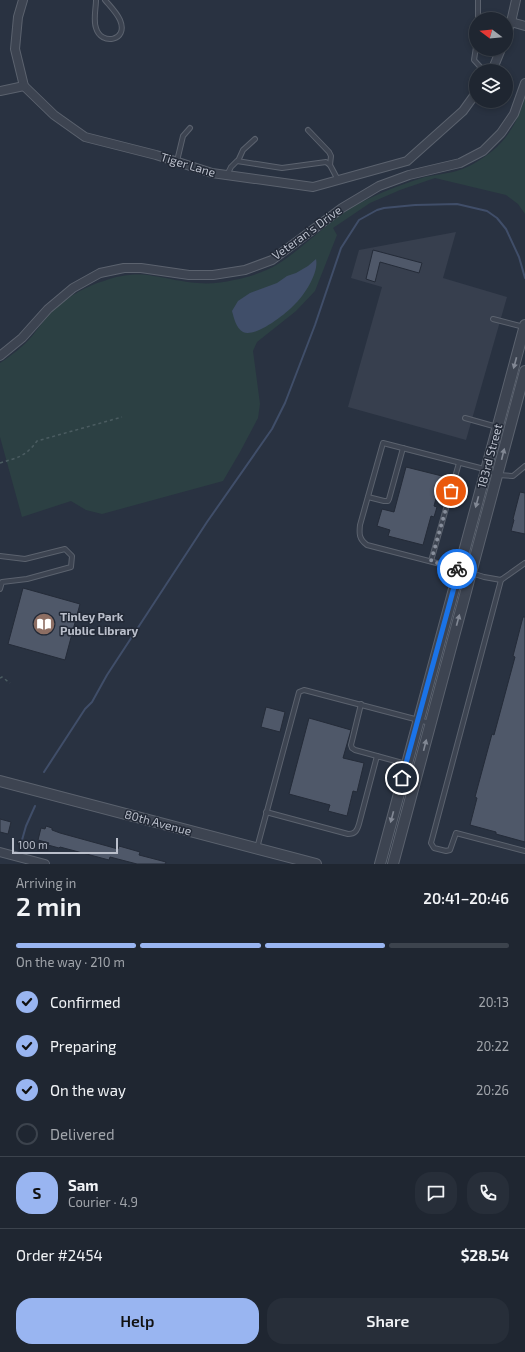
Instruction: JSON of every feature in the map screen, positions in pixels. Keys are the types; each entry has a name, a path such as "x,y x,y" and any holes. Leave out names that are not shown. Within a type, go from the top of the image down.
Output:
{"street":[{"path":"0,91 24,86 15,49 18,17 23,0"},
{"path":"513,13 516,0"},
{"path":"513,23 525,26"},
{"name":"Veteran's Drive","path":"0,356 22,338 48,309 73,288 100,273 124,268 141,268 189,275 213,276 245,270 272,260 342,208 379,186 409,175 460,163 483,151 501,133 514,114 525,83"},
{"name":"Tiger Lane","path":"24,86 54,115 85,137 156,155 212,173 313,187 407,160 463,111 469,103"},
{"name":"183rd Street","path":"380,864 525,326"},
{"name":"183rd Street","path":"393,864 498,475 521,400 525,371"},
{"name":"80th Avenue","path":"0,781 316,864"},
{"path":"0,852 45,864"}],"lane":[{"path":"96,0 96,28 99,34 104,38 117,38 121,33 122,27 120,18 105,0"},
{"path":"478,0 478,12"},
{"path":"177,162 184,136 190,128"},
{"path":"308,130 329,152 331,156 330,165"},
{"path":"227,175 231,167 238,161 243,150 255,139"},
{"path":"238,161 282,168 326,162 330,165 338,180"},
{"path":"493,319 525,326"},
{"path":"465,418 497,428"},
{"path":"501,580 367,545 361,540 359,534 360,525 383,443 486,470 498,475 513,476 525,466"},
{"path":"368,496 388,501 403,448"},
{"path":"431,561 459,463"},
{"path":"0,556 25,558 65,549 72,556 71,567 27,579 2,582 0,589"},
{"path":"525,563 501,580 431,843 434,848 446,851 450,850 456,833 525,851"},
{"path":"257,849 299,692 304,690 431,723"},
{"path":"361,704 351,745 352,748 406,764"},
{"path":"266,812 352,834 355,832 359,824 377,756"}],"path":[{"path":"0,463 24,455 37,441 122,417"},
{"path":"0,677 10,683"}],"shaded area":[{"path":"456,232 443,278 507,297 466,440 348,407 382,287 351,278 359,250"}],"green space":[{"path":"525,97 525,214 518,204 506,195 435,178 400,190 370,203 333,228 337,235 315,291 296,311 257,342 253,351 260,404 258,418 223,481 102,514 86,510 71,501 22,517 0,437 0,363 26,343 60,304 78,292 91,286 122,276 147,275 191,282 211,283 225,282 257,274 278,264 347,210 358,204 382,192 425,177 458,171 483,158 491,152 508,134 520,112"}],"water":[{"path":"316,259 315,270 310,282 300,299 292,307 271,324 256,331 249,333 243,332 239,328 232,311 238,301 250,293 277,283 287,276 296,273"}],"building":[{"path":"373,250 422,263 419,273 380,262 375,282 366,279"},
{"path":"406,467 442,476 434,506 437,507 434,517 431,516 423,545 388,536 390,530 377,526 382,509 394,512"},
{"path":"520,492 525,493 525,534 511,531"},
{"name":"Tinley Park Public Library","path":"23,588 80,604 65,660 8,644"},
{"path":"523,617 525,617 525,842 470,825 477,798 475,797 492,734 494,735 515,657 513,656"},
{"path":"266,707 285,712 280,732 261,727"},
{"path":"309,718 351,730 343,758 364,763 357,792 353,791 347,816 328,811 330,805 289,794"},
{"path":"0,819 11,822 8,834 0,832"},
{"path":"46,826 60,833 118,849 119,846 140,852 139,855 166,862 165,864 137,864 110,857 109,860 48,845 49,843 38,840 41,828 45,829"}],"waterway":[{"path":"44,772 85,709 92,702 107,675 207,522 272,429 285,403 315,325 341,248 359,220 377,210 384,208 415,205 457,204 487,211 497,218 506,229 519,257 525,278"},
{"path":"22,840 26,826 35,806"}],"way so far":[{"path":"451,491 431,561 457,569"}],"place":[{"name":"Tinley Park Public Library","path":"44,624"}],"route":[{"path":"402,778 459,569 457,569"}]}
